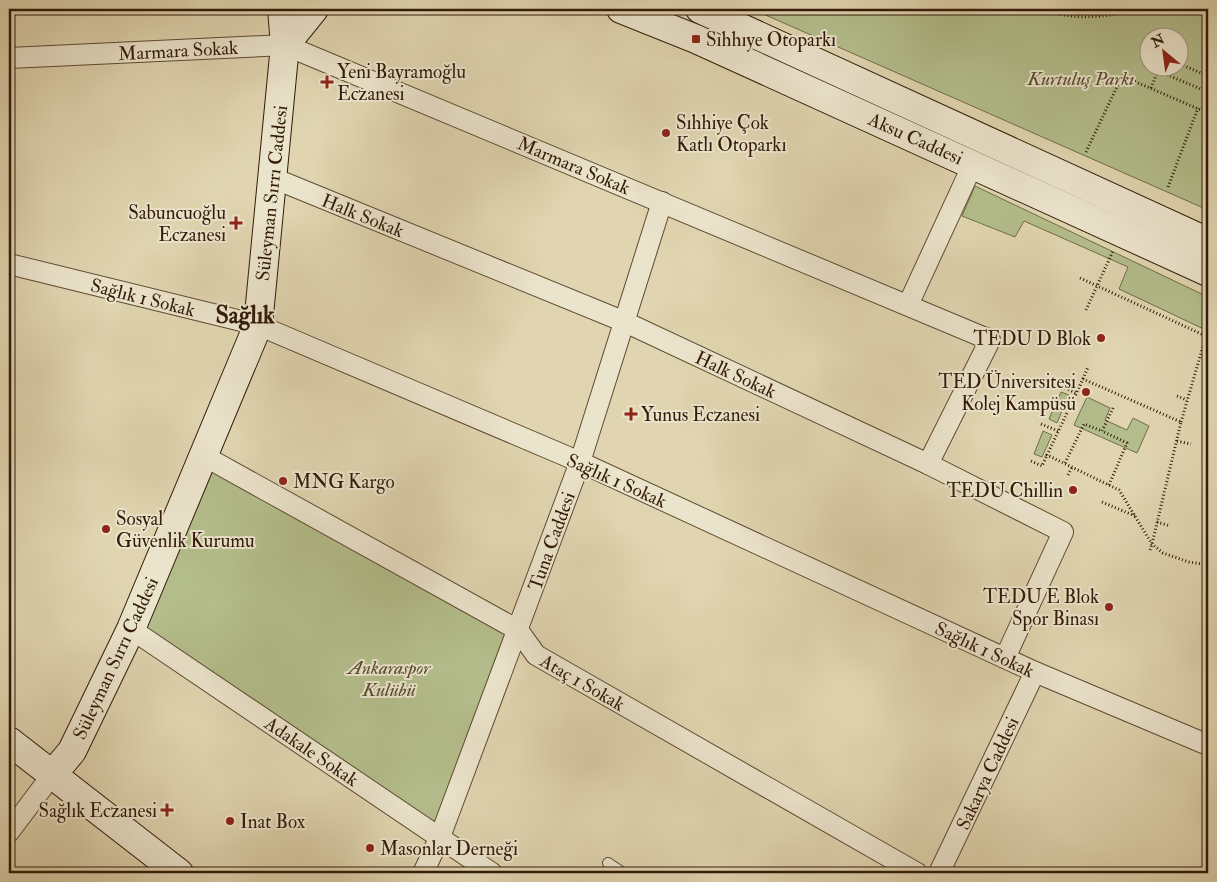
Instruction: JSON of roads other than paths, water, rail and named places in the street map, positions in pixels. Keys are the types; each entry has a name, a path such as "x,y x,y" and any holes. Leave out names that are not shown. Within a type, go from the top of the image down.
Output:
{"main road":[{"name":"Süleyman Sırrı Caddesi","path":"52,775 72,751 131,629 258,326 285,45 282,9"},
{"path":"285,45 314,9"},
{"name":"Aksu Caddesi","path":"621,9 666,25 1208,272"},
{"name":"Aksu Caddesi","path":"712,11 1208,242"},
{"path":"9,741 179,873"}],"street":[{"name":"Marmara Sokak","path":"9,58 285,45 990,340 928,464"},
{"path":"908,306 974,164"},
{"name":"Halk Sokak","path":"273,178 625,322 928,464 1063,532 1006,658"},
{"name":"Tuna Caddesi","path":"424,873 440,837 580,462 662,202"},
{"name":"Sağlık 1 Sokak","path":"9,264 258,326 580,462 1035,672 1208,745"},
{"name":"Ataç 1 Sokak","path":"204,456 518,630 536,655 917,873"},
{"name":"Adakale Sokak","path":"131,629 492,873"},
{"name":"Sakarya Caddesi","path":"939,873 1035,672"},
{"path":"9,832 52,775"}],"lane":[{"path":"608,863 623,873"}],"place":[{"name":"Sıhhıye Otoparkı","path":"696,39"},
{"name":"Yeni Bayramoğlu Eczanesi","path":"327,82"},
{"name":"Sıhhiye Çok Katlı Otoparkı","path":"666,133"},
{"name":"Sabuncuoğlu Eczanesi","path":"236,223"},
{"name":"TEDU D Blok","path":"1101,338"},
{"name":"TED Üniversitesi Kolej Kampüsü","path":"1086,392"},
{"name":"Yunus Eczanesi","path":"631,414"},
{"name":"MNG Kargo","path":"283,481"},
{"name":"TEDU Chillin","path":"1073,490"},
{"name":"Sosyal Güvenlik Kurumu","path":"106,529"},
{"name":"TEDU E Blok Spor Binası","path":"1109,607"},
{"name":"Sağlık Eczanesi","path":"167,810"},
{"name":"Inat Box","path":"230,821"},
{"name":"Masonlar Derneği","path":"370,848"}],"district":[{"name":"Sağlık","path":"245,315"}],"park label":[{"name":"Kurtuluş Parkı","path":"1081,78"},
{"name":"Ankaraspor Kulübü","path":"389,678"}]}
